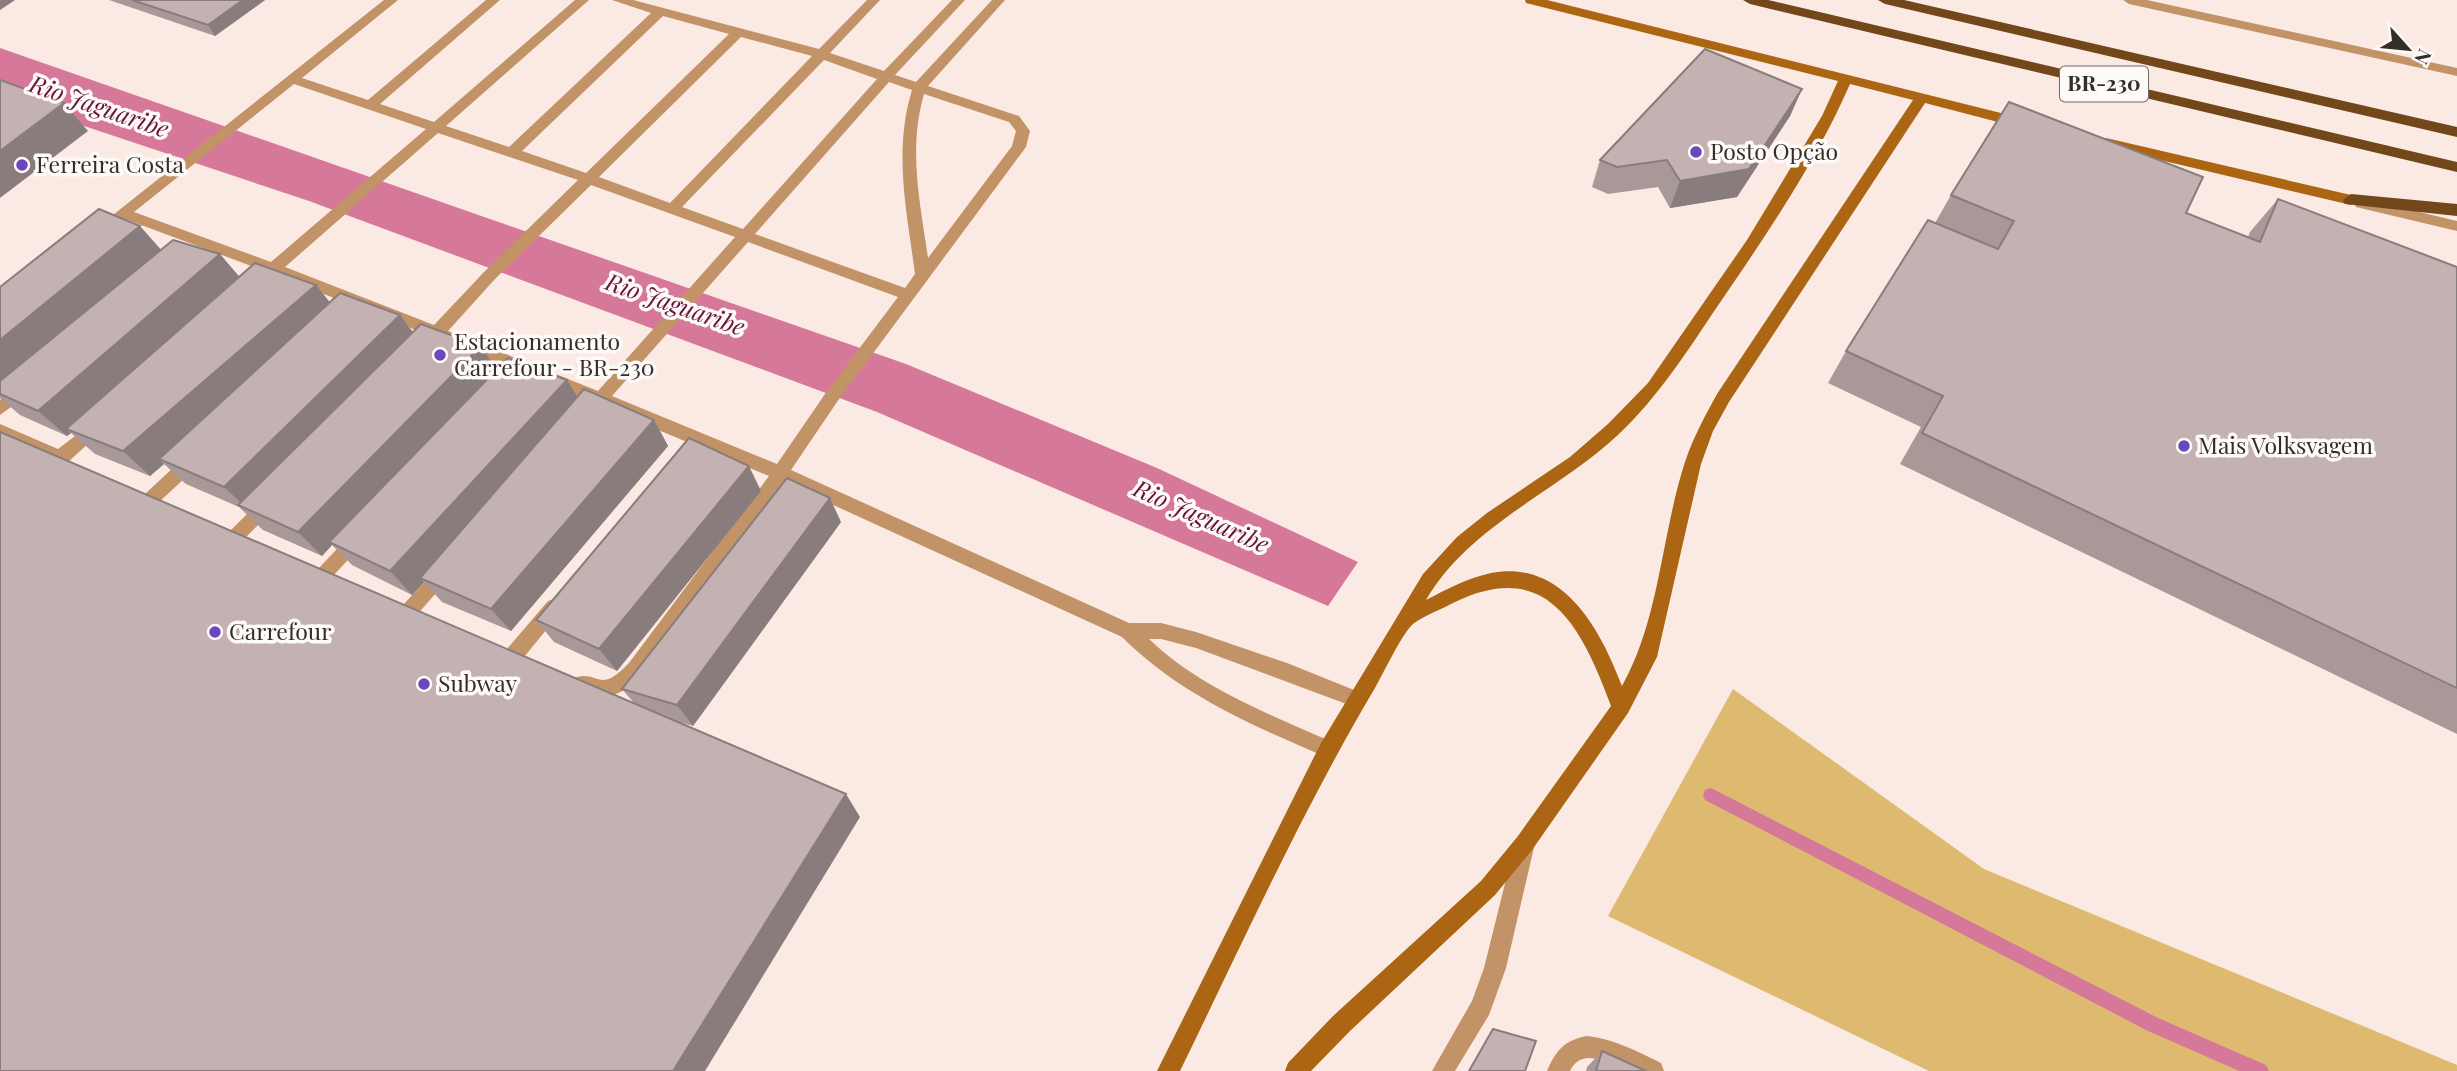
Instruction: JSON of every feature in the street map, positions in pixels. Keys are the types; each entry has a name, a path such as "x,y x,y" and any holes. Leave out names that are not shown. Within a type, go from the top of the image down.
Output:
{"highway":[{"name":"BR-230","path":"1750,0 2457,167"},
{"name":"BR-230","path":"1885,0 2457,132"},
{"path":"2351,200 2457,209"}],"main road":[{"path":"1531,0 2042,128"},
{"path":"1168,1071 1328,749 1429,579 1462,542 1576,462 1614,429 1654,387 1752,244 1829,116 1845,80"},
{"path":"1296,1071 1341,1024 1488,888 1525,843 1621,707 1648,657 1693,464 1705,431 1723,398 1921,99"},
{"path":"2096,140 2351,200"},
{"path":"1405,620 1492,580 1522,580 1547,589 1567,602 1598,647 1621,707"}],"street":[{"path":"92,237 241,122 392,0"},
{"path":"369,106 494,0"},
{"path":"253,287 438,129 583,0"},
{"path":"562,676 598,691 612,688 636,669 780,473 831,398 1019,148 1023,131 1014,119 919,86 820,54 618,0"},
{"path":"672,209 874,0"},
{"path":"574,429 886,77 959,0"},
{"path":"923,276 908,145 911,116 919,86 999,0"},
{"path":"2129,0 2457,72"},
{"path":"511,153 660,12"},
{"path":"418,352 490,275 737,33"},
{"path":"292,79 590,179 908,295"},
{"path":"2351,200 2457,226"},
{"path":"123,213 196,247 273,269 358,308 436,333 516,371 601,398 691,442 780,473 1128,631 1149,654 1217,696 1328,749"},
{"path":"0,409 32,383"},
{"path":"59,458 110,413"},
{"path":"0,431 82,468"},
{"path":"152,498 202,452"},
{"path":"237,535 285,487"},
{"path":"324,574 371,525"},
{"path":"431,621 403,609 455,561"},
{"path":"513,656 565,593"},
{"path":"1128,631 1161,631 1196,640 1280,669 1357,700"},
{"path":"1443,1071 1481,1007 1495,968 1525,843"},
{"path":"1558,1071 1572,1050 1596,1045 1653,1071"}],"shaded area":[{"path":"1733,689 1984,869 2457,1065 2457,1071 1929,1071 1608,916"}],"water":[{"name":"Rio Jaguaribe","path":"0,48 906,364 1157,468 1358,562 1328,606 877,412 309,201 0,98"}],"building":[{"path":"132,0 243,0 208,25"},
{"name":"Posto Opção","path":"1705,49 1802,89 1749,169 1680,181 1667,160 1617,167 1600,160"},
{"path":"0,80 64,103 0,151"},
{"name":"Mais Volksvagem","path":"2009,102 2203,177 2186,213 2260,242 2278,199 2457,267 2457,688 1922,433 1943,396 1846,351 1928,220 1998,249 2014,221 1951,195"},
{"path":"99,209 140,226 0,340 0,287"},
{"path":"173,240 220,254 38,411 0,394 0,381"},
{"path":"255,263 316,285 123,451 66,429"},
{"path":"340,293 400,315 224,487 159,459"},
{"path":"421,324 481,346 298,532 238,505"},
{"path":"508,358 567,380 390,571 329,542"},
{"path":"584,389 654,420 491,609 420,578"},
{"name":"Carrefour","path":"0,432 846,794 673,1071 0,1071"},
{"path":"689,438 749,466 599,649 536,620"},
{"path":"787,478 830,498 677,705 622,689"},
{"path":"1493,1029 1536,1041 1525,1071 1469,1071"},
{"path":"1602,1051 1646,1071 1596,1071"}],"waterway":[{"path":"1711,795 2152,1024 2260,1071"}],"place":[{"name":"Posto Opção","path":"1696,152"},
{"name":"Ferreira Costa","path":"22,165"},
{"name":"Estacionamento Carrefour - BR-230","path":"440,355"},
{"name":"Mais Volksvagem","path":"2184,446"},
{"name":"Carrefour","path":"215,632"},
{"name":"Subway","path":"424,684"}]}
